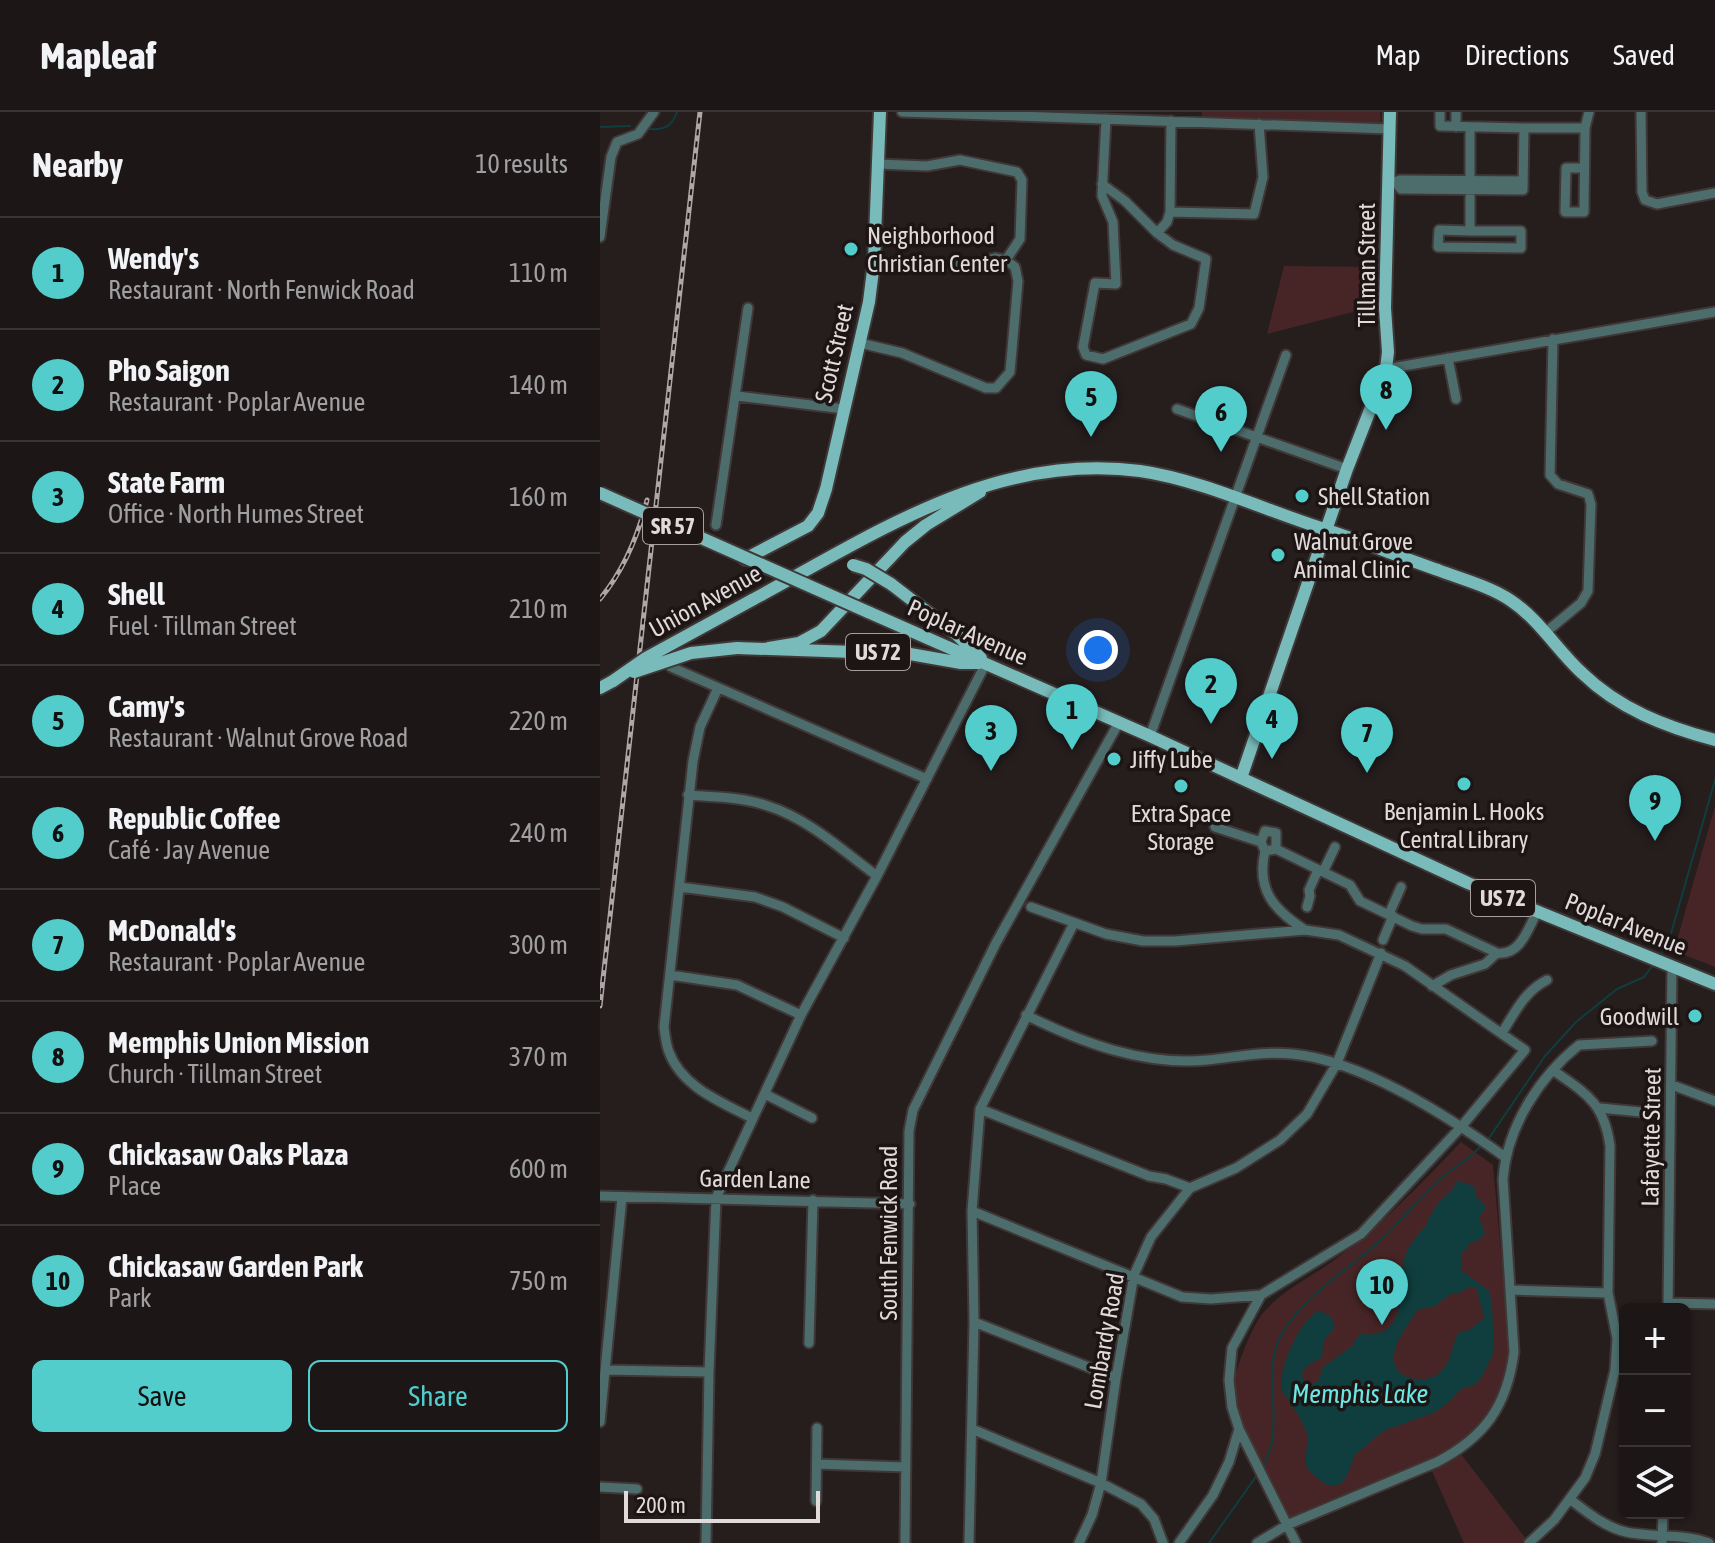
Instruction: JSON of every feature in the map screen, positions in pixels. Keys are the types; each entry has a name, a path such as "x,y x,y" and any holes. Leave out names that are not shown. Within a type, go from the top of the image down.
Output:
{"main road":[{"name":"Scott Street","path":"745,559 808,526 818,513 826,489 860,343 874,262 880,112"},
{"name":"Tillman Street","path":"1241,778 1347,469 1386,369 1385,308 1392,183 1390,112"},
{"name":"Union Avenue","path":"600,688 646,658 909,514 949,497 1040,471 1095,467 1143,471 1236,499 1508,598 1546,632 1581,673 1609,695 1675,730 1715,740"},
{"path":"769,648 799,643 821,631 905,542 991,484"},
{"name":"Poplar Avenue","path":"600,493 1150,736 1537,912 1715,984"},
{"name":"US 72","path":"820,563 853,565 891,584 956,634 986,663"},
{"name":"Union Avenue","path":"613,681 679,656 737,648 769,648"},
{"name":"US 72","path":"769,648 910,654 961,663 986,663"}],"street":[{"path":"600,237 611,157 617,142 638,134 654,112"},
{"path":"902,112 1091,115 1106,119 1167,118 1390,129"},
{"path":"1440,112 1440,126 1585,128"},
{"path":"1456,112 1456,127"},
{"path":"1584,168 1566,168 1565,212 1584,212 1585,128 1589,112"},
{"path":"1641,112 1642,192 1645,200 1657,204 1715,193"},
{"path":"1157,233 1167,222 1170,212 1167,118"},
{"path":"1102,184 1173,245 1206,259 1199,308 1191,324 1103,359 1086,355 1083,347 1095,283 1116,284 1113,222 1102,196 1102,184 1106,119"},
{"path":"1170,212 1254,214 1263,177 1259,124"},
{"path":"1470,127 1470,231"},
{"path":"1392,183 1400,180 1470,185 1523,181 1524,128"},
{"path":"878,164 927,166 960,160 1017,172 1022,180 1020,239 1006,260"},
{"path":"1439,230 1470,231 1521,231 1521,248 1438,247 1439,230"},
{"path":"1456,230 1456,247"},
{"path":"1494,231 1494,248"},
{"path":"860,343 902,353 977,385 996,388 1010,372 1018,281 1015,267 1006,260 995,258 968,266 874,262"},
{"path":"716,525 748,308"},
{"path":"1386,369 1715,312"},
{"path":"1546,632 1581,603 1588,591 1591,504 1588,494 1558,484 1550,475 1553,339"},
{"path":"1150,736 1286,355"},
{"path":"1448,358 1456,399"},
{"path":"737,396 844,409"},
{"path":"1177,409 1347,469"},
{"path":"706,1543 716,1198 801,1015 877,876 986,663"},
{"path":"671,667 927,779"},
{"path":"718,688 700,727 688,795 664,1027 669,1053 686,1079 752,1118"},
{"name":"South Fenwick Road","path":"905,1543 909,1131 913,1110 996,943 1118,724"},
{"path":"688,795 768,805 800,819 877,876"},
{"path":"1215,827 1350,885 1360,901 1422,929 1446,929 1497,953 1508,953 1518,947 1537,912"},
{"path":"1267,847 1263,870 1268,894 1280,914 1305,930"},
{"path":"1307,907 1309,890 1335,847"},
{"path":"680,887 755,897 783,907 844,938"},
{"path":"1383,940 1401,887"},
{"path":"972,1211 1182,1297 1211,1299 1261,1295 1361,1234 1461,1127 1525,1050 1405,966 1339,935 1305,930 1154,941 1113,936 1031,907"},
{"path":"969,1543 974,1322 972,1211 980,1109 1074,923"},
{"name":"Lombardy Road","path":"1079,1543 1092,1515 1101,1483 1134,1275 1151,1237 1190,1188 1236,1168 1280,1140 1307,1114 1337,1063 1381,953"},
{"path":"1432,986 1451,975 1485,964 1497,953"},
{"name":"Lafayette Street","path":"1668,1303 1672,966"},
{"path":"670,975 737,985 801,1015"},
{"path":"1502,1033 1528,994 1547,980"},
{"path":"1026,1015 1121,1053 1159,1061 1208,1060 1248,1053 1294,1054 1337,1063 1386,1083 1505,1157"},
{"path":"1257,1543 1287,1525 1437,1462 1461,1449 1479,1434 1498,1407 1510,1376 1514,1352 1503,1197 1505,1157 1520,1119 1532,1097 1579,1045 1652,1041"},
{"path":"1529,1543 1554,1520 1585,1478 1595,1454 1615,1370 1617,1338 1608,1293 1608,1127 1600,1108 1554,1071"},
{"path":"1672,1085 1715,1101"},
{"path":"765,1094 812,1118"},
{"path":"1600,1108 1651,1113"},
{"path":"980,1109 1149,1176 1190,1188"},
{"name":"Garden Lane","path":"600,1196 910,1204"},
{"path":"600,1422 622,1197"},
{"path":"809,1343 813,1200"},
{"path":"1511,1290 1608,1293"},
{"path":"1261,1295 1232,1348 1229,1380 1232,1407 1239,1429 1296,1543"},
{"path":"1691,1305 1715,1304"},
{"path":"974,1322 1116,1378"},
{"path":"606,1370 709,1372"},
{"path":"816,1501 817,1428"},
{"path":"972,1429 1101,1483 1141,1504 1154,1519 1163,1543"},
{"path":"1179,1543 1213,1495 1229,1462 1239,1429"},
{"path":"817,1464 906,1467"},
{"path":"600,1487 637,1489"},
{"path":"1571,1500 1603,1524 1626,1532 1662,1539 1692,1537 1709,1543"},
{"path":"1662,1539 1663,1519"}],"shaded area":[{"path":"1202,112 1380,112 1381,125 1202,118"},
{"path":"1284,266 1376,267 1376,306 1267,334"},
{"path":"1715,806 1715,967 1674,951"},
{"path":"1461,1142 1493,1165 1510,1352 1505,1379 1496,1401 1485,1419 1454,1447 1413,1468 1291,1519 1246,1434 1236,1401 1235,1379 1248,1340 1260,1317 1277,1299 1370,1231"},
{"path":"1461,1454 1527,1540 1522,1543 1464,1543 1431,1469"}],"water":[{"name":"Memphis Lake","path":"1457,1181 1474,1186 1476,1196 1486,1207 1479,1218 1485,1233 1462,1252 1462,1271 1489,1291 1494,1352 1474,1385 1461,1389 1433,1413 1383,1431 1355,1455 1346,1478 1340,1484 1325,1484 1305,1464 1308,1436 1281,1389 1292,1346 1304,1325 1318,1311 1329,1315 1334,1328 1325,1340 1322,1357 1302,1372 1303,1380 1311,1385 1318,1381 1323,1367 1351,1347 1360,1334 1376,1334 1387,1329 1398,1311 1408,1250 1428,1223 1437,1204","holes":["1468,1287 1478,1288 1483,1319 1469,1330 1458,1333 1444,1368 1430,1378 1421,1379 1413,1379 1398,1371 1394,1363 1395,1348 1417,1310 1435,1306 1452,1293 1458,1294"]}],"waterway":[{"path":"650,129 667,126 677,112"},
{"path":"600,127 630,126"},
{"path":"1659,957 1668,944 1715,780"},
{"path":"1487,1141 1545,1056 1576,1022 1617,989 1644,977 1653,965"},
{"path":"1262,1467 1273,1436 1272,1368 1281,1335 1311,1298 1383,1238 1435,1184 1482,1145"},
{"path":"1209,1543 1257,1475"}],"railway":[{"path":"600,1006 700,112"},
{"path":"600,599 629,552 647,500"}],"place":[{"name":"Neighborhood Christian Center","path":"851,249"},
{"name":"Memphis Union Mission","path":"1386,430"},
{"name":"Camy's","path":"1091,437"},
{"name":"Republic Coffee","path":"1221,452"},
{"name":"Shell Station","path":"1302,496"},
{"name":"Walnut Grove Animal Clinic","path":"1278,555"},
{"name":"Pho Saigon","path":"1211,724"},
{"name":"Wendy's","path":"1072,750"},
{"name":"Jiffy Lube","path":"1114,759"},
{"name":"Shell","path":"1272,759"},
{"name":"State Farm","path":"991,771"},
{"name":"McDonald's","path":"1367,773"},
{"name":"Benjamin L. Hooks Central Library","path":"1464,784"},
{"name":"Extra Space Storage","path":"1181,786"},
{"name":"Chickasaw Oaks Plaza","path":"1655,841"},
{"name":"Goodwill","path":"1695,1016"},
{"name":"Chickasaw Garden Park","path":"1382,1325"}]}
